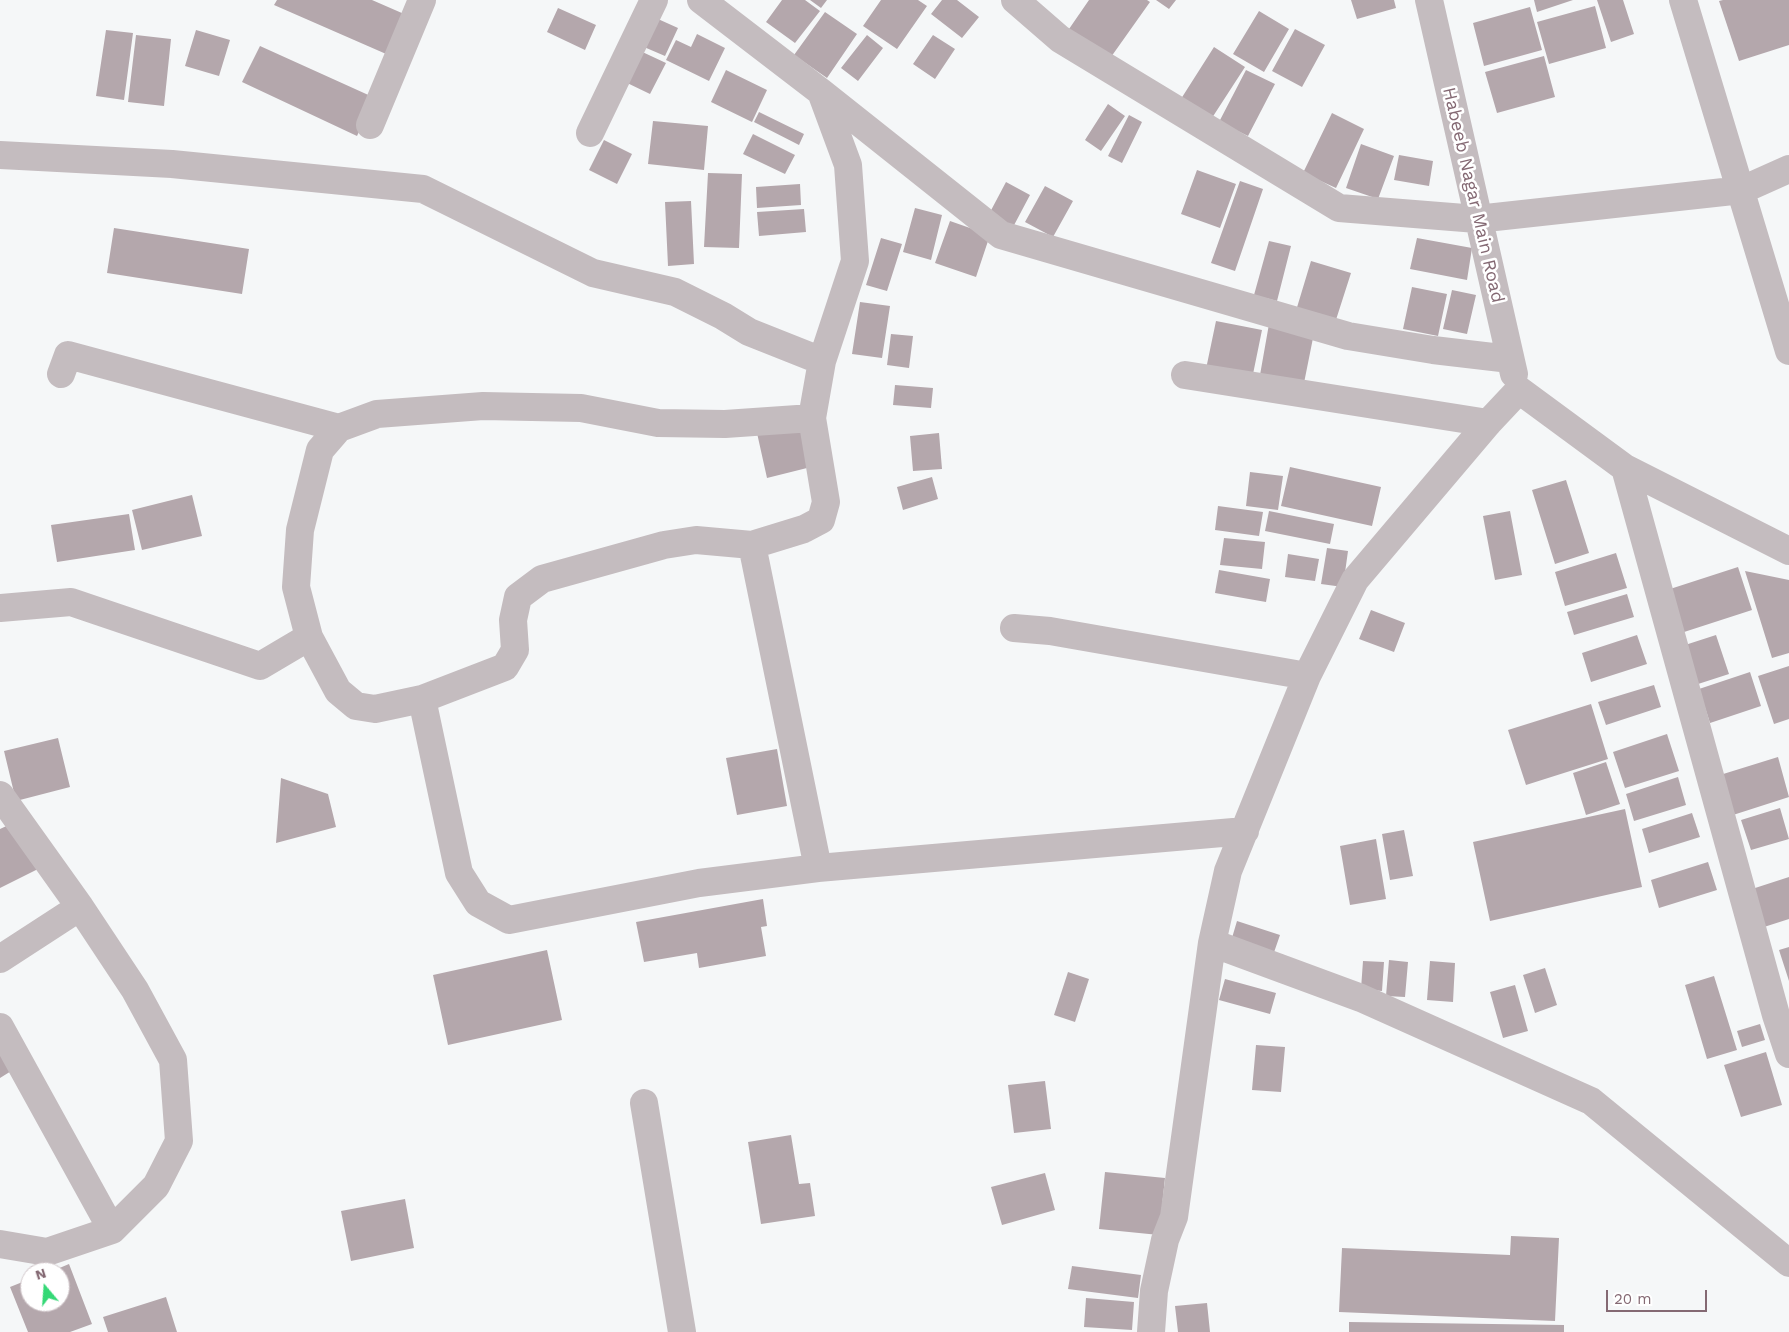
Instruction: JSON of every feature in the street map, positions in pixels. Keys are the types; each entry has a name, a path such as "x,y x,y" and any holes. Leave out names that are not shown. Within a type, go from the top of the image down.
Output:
{"street":[{"path":"370,125 422,0"},
{"path":"590,133 654,0"},
{"path":"701,0 821,92 1001,235 1348,336 1433,350 1510,359"},
{"path":"1015,0 1060,39 1339,208 1477,219 1742,190 1789,169"},
{"name":"Habeeb Nagar Main Road","path":"1429,0 1477,219 1519,390"},
{"path":"1683,0 1742,190 1789,351"},
{"path":"812,418 725,424 658,423 581,408 483,406 377,414 339,428 320,450 300,530 296,587 309,637 338,691 356,706 375,709 422,699 505,667 515,650 513,620 518,597 542,579 680,542 696,540 752,545 804,530 821,520 826,502 812,418 822,361 856,261 848,165 821,92"},
{"path":"0,155 172,164 423,189 593,273 675,292 723,316 748,332 822,361"},
{"path":"61,374 68,355 339,428"},
{"path":"1184,375 1488,423"},
{"path":"1151,1332 1154,1291 1165,1240 1174,1217 1212,943 1228,871 1307,676 1355,580 1488,423 1519,390 1625,468 1789,551"},
{"path":"1625,468 1783,1013 1789,1054"},
{"path":"752,545 818,868"},
{"path":"0,608 71,602 260,666 309,637"},
{"path":"1014,628 1050,631 1307,676"},
{"path":"422,699 459,873 478,903 509,920 699,883 818,868 1244,831"},
{"path":"0,796 80,907 135,990 173,1060 179,1141 156,1186 112,1230 47,1252 0,1244"},
{"path":"0,959 80,907"},
{"path":"1212,943 1360,998 1591,1101 1789,1263"},
{"path":"0,1028 112,1230"},
{"path":"644,1103 682,1332"}],"building":[{"path":"277,0 372,0 411,17 393,57 274,5"},
{"path":"782,0 805,0 820,11 795,43 766,22"},
{"path":"810,0 827,0 821,8"},
{"path":"881,0 918,0 927,6 897,49 863,26"},
{"path":"942,0 957,0 979,17 962,38 931,14"},
{"path":"1089,0 1147,0 1150,2 1111,57 1069,29"},
{"path":"1156,0 1176,0 1169,9"},
{"path":"1351,0 1394,0 1396,8 1357,19"},
{"path":"1534,0 1573,0 1537,12"},
{"path":"1597,0 1623,0 1634,34 1611,42"},
{"path":"1789,0 1789,45 1739,61 1719,1"},
{"path":"1595,6 1606,48 1549,64 1537,22"},
{"path":"1530,7 1542,50 1484,66 1473,23"},
{"path":"558,8 596,25 585,50 547,32"},
{"path":"1259,11 1289,29 1264,72 1233,54"},
{"path":"825,12 857,34 827,78 794,55"},
{"path":"658,19 678,28 665,56 644,47"},
{"path":"1295,29 1325,45 1302,87 1272,71"},
{"path":"106,30 133,33 124,100 96,96"},
{"path":"196,30 230,40 219,76 185,66"},
{"path":"697,34 725,48 709,81 666,60 676,40 691,47"},
{"path":"136,35 171,39 164,106 128,102"},
{"path":"867,35 883,48 858,81 841,68"},
{"path":"933,35 955,49 935,79 913,64"},
{"path":"260,46 375,98 357,136 242,82"},
{"path":"1214,47 1245,67 1210,121 1179,102"},
{"path":"636,49 666,63 650,94 621,80"},
{"path":"1544,56 1555,97 1497,113 1485,72"},
{"path":"726,70 767,90 752,122 711,102"},
{"path":"1246,70 1275,84 1248,136 1219,122"},
{"path":"1108,104 1125,116 1101,151 1085,140"},
{"path":"759,112 804,134 799,145 754,122"},
{"path":"1332,113 1364,129 1336,188 1303,173"},
{"path":"1129,115 1142,122 1122,163 1108,156"},
{"path":"653,121 708,126 704,170 648,164"},
{"path":"753,134 795,155 785,174 743,154"},
{"path":"604,140 632,154 617,184 589,170"},
{"path":"1361,144 1394,156 1378,199 1346,188"},
{"path":"1399,155 1433,161 1429,186 1394,180"},
{"path":"1197,170 1236,184 1220,228 1181,214"},
{"path":"708,173 742,174 739,248 704,247"},
{"path":"1240,181 1263,189 1235,271 1211,263"},
{"path":"1006,182 1030,195 1012,229 988,216"},
{"path":"800,184 801,205 757,208 756,187"},
{"path":"1045,186 1073,201 1053,237 1025,222"},
{"path":"691,201 694,264 668,266 665,202"},
{"path":"915,208 942,215 931,260 903,252"},
{"path":"804,209 806,232 759,236 757,212"},
{"path":"950,221 990,235 976,277 935,263"},
{"path":"114,228 249,249 242,294 107,273"},
{"path":"881,238 902,244 887,291 866,285"},
{"path":"1417,238 1472,248 1467,280 1410,269"},
{"path":"1269,241 1291,246 1277,301 1254,295"},
{"path":"1311,261 1351,273 1334,326 1295,314"},
{"path":"1412,287 1447,294 1438,336 1403,329"},
{"path":"1452,290 1476,295 1467,334 1443,329"},
{"path":"860,302 890,306 882,358 852,354"},
{"path":"1216,321 1262,330 1252,379 1206,369"},
{"path":"1269,324 1314,333 1304,383 1260,375"},
{"path":"891,334 913,336 909,368 887,365"},
{"path":"895,385 933,388 931,408 893,405"},
{"path":"801,423 811,467 767,478 757,433"},
{"path":"939,433 942,469 913,471 910,436"},
{"path":"1290,467 1381,487 1372,526 1281,506"},
{"path":"1250,472 1283,476 1278,510 1246,506"},
{"path":"932,477 938,499 903,510 897,487"},
{"path":"1566,480 1589,553 1555,564 1532,490"},
{"path":"192,495 202,536 142,550 132,510"},
{"path":"1218,506 1263,512 1259,536 1215,530"},
{"path":"1269,511 1334,524 1330,544 1265,531"},
{"path":"1510,511 1522,575 1495,580 1483,516"},
{"path":"129,514 135,550 57,562 51,525"},
{"path":"1224,538 1265,542 1262,569 1220,565"},
{"path":"1327,548 1348,551 1343,587 1321,584"},
{"path":"1616,553 1627,588 1565,606 1555,572"},
{"path":"1288,554 1319,559 1315,581 1285,577"},
{"path":"1738,567 1752,610 1681,633 1667,590"},
{"path":"1219,570 1270,579 1266,602 1215,593"},
{"path":"1745,571 1789,580 1789,653 1772,658"},
{"path":"1627,594 1634,617 1574,635 1567,612"},
{"path":"1371,610 1405,623 1394,652 1359,639"},
{"path":"1637,635 1647,664 1591,682 1582,653"},
{"path":"1716,635 1729,674 1695,685 1682,646"},
{"path":"1789,666 1789,719 1774,724 1758,676"},
{"path":"1750,672 1761,706 1710,723 1699,689"},
{"path":"1654,685 1661,707 1606,725 1598,702"},
{"path":"1591,704 1608,759 1526,785 1508,730"},
{"path":"1667,734 1679,771 1625,788 1613,752"},
{"path":"58,738 70,787 16,801 4,751"},
{"path":"777,749 787,806 737,815 726,758"},
{"path":"1778,757 1789,797 1733,815 1720,775"},
{"path":"1606,762 1620,804 1586,815 1573,773"},
{"path":"1678,777 1686,805 1634,821 1626,794"},
{"path":"281,778 328,794 336,827 276,843"},
{"path":"1780,808 1789,839 1751,850 1741,820"},
{"path":"1625,809 1642,887 1490,921 1473,842"},
{"path":"1692,813 1700,837 1649,853 1642,829"},
{"path":"15,822 38,869 0,888 0,829"},
{"path":"1404,830 1413,876 1390,880 1382,834"},
{"path":"1376,839 1386,899 1350,905 1340,846"},
{"path":"1708,862 1717,890 1659,908 1651,880"},
{"path":"1789,877 1789,919 1764,927 1752,889"},
{"path":"763,899 767,926 761,927 766,956 699,968 697,953 644,962 636,922"},
{"path":"1237,921 1280,935 1271,961 1229,948"},
{"path":"1789,947 1789,981 1779,950"},
{"path":"547,950 562,1020 448,1045 433,975"},
{"path":"1389,960 1408,962 1405,997 1386,996"},
{"path":"1363,961 1384,962 1382,991 1361,989"},
{"path":"1430,961 1455,963 1453,1002 1427,1000"},
{"path":"1545,968 1557,1005 1535,1013 1523,975"},
{"path":"1068,972 1089,979 1075,1022 1054,1015"},
{"path":"1714,976 1737,1050 1707,1059 1685,985"},
{"path":"1225,979 1276,993 1270,1014 1219,1000"},
{"path":"1515,985 1528,1031 1503,1038 1490,992"},
{"path":"1760,1024 1765,1040 1742,1047 1737,1031"},
{"path":"1256,1045 1285,1047 1281,1092 1252,1090"},
{"path":"0,1048 16,1068 0,1078"},
{"path":"1766,1052 1782,1105 1741,1117 1724,1065"},
{"path":"1045,1081 1051,1129 1014,1133 1008,1085"},
{"path":"791,1135 799,1184 810,1183 815,1216 761,1224 748,1142"},
{"path":"1105,1172 1165,1178 1159,1235 1099,1229"},
{"path":"1045,1173 1055,1210 1002,1225 991,1187"},
{"path":"405,1199 414,1248 351,1261 341,1211"},
{"path":"1511,1236 1559,1238 1555,1321 1339,1312 1342,1248 1510,1255"},
{"path":"1072,1266 1141,1275 1138,1298 1068,1289"},
{"path":"70,1267 92,1324 70,1332 28,1332 20,1312 70,1312"},
{"path":"20,1283 20,1312 10,1287"},
{"path":"166,1297 177,1332 108,1332 103,1317"},
{"path":"1086,1298 1134,1302 1132,1330 1084,1327"},
{"path":"1207,1303 1210,1332 1178,1332 1175,1306"},
{"path":"1349,1322 1564,1325 1564,1332 1349,1332"}]}
